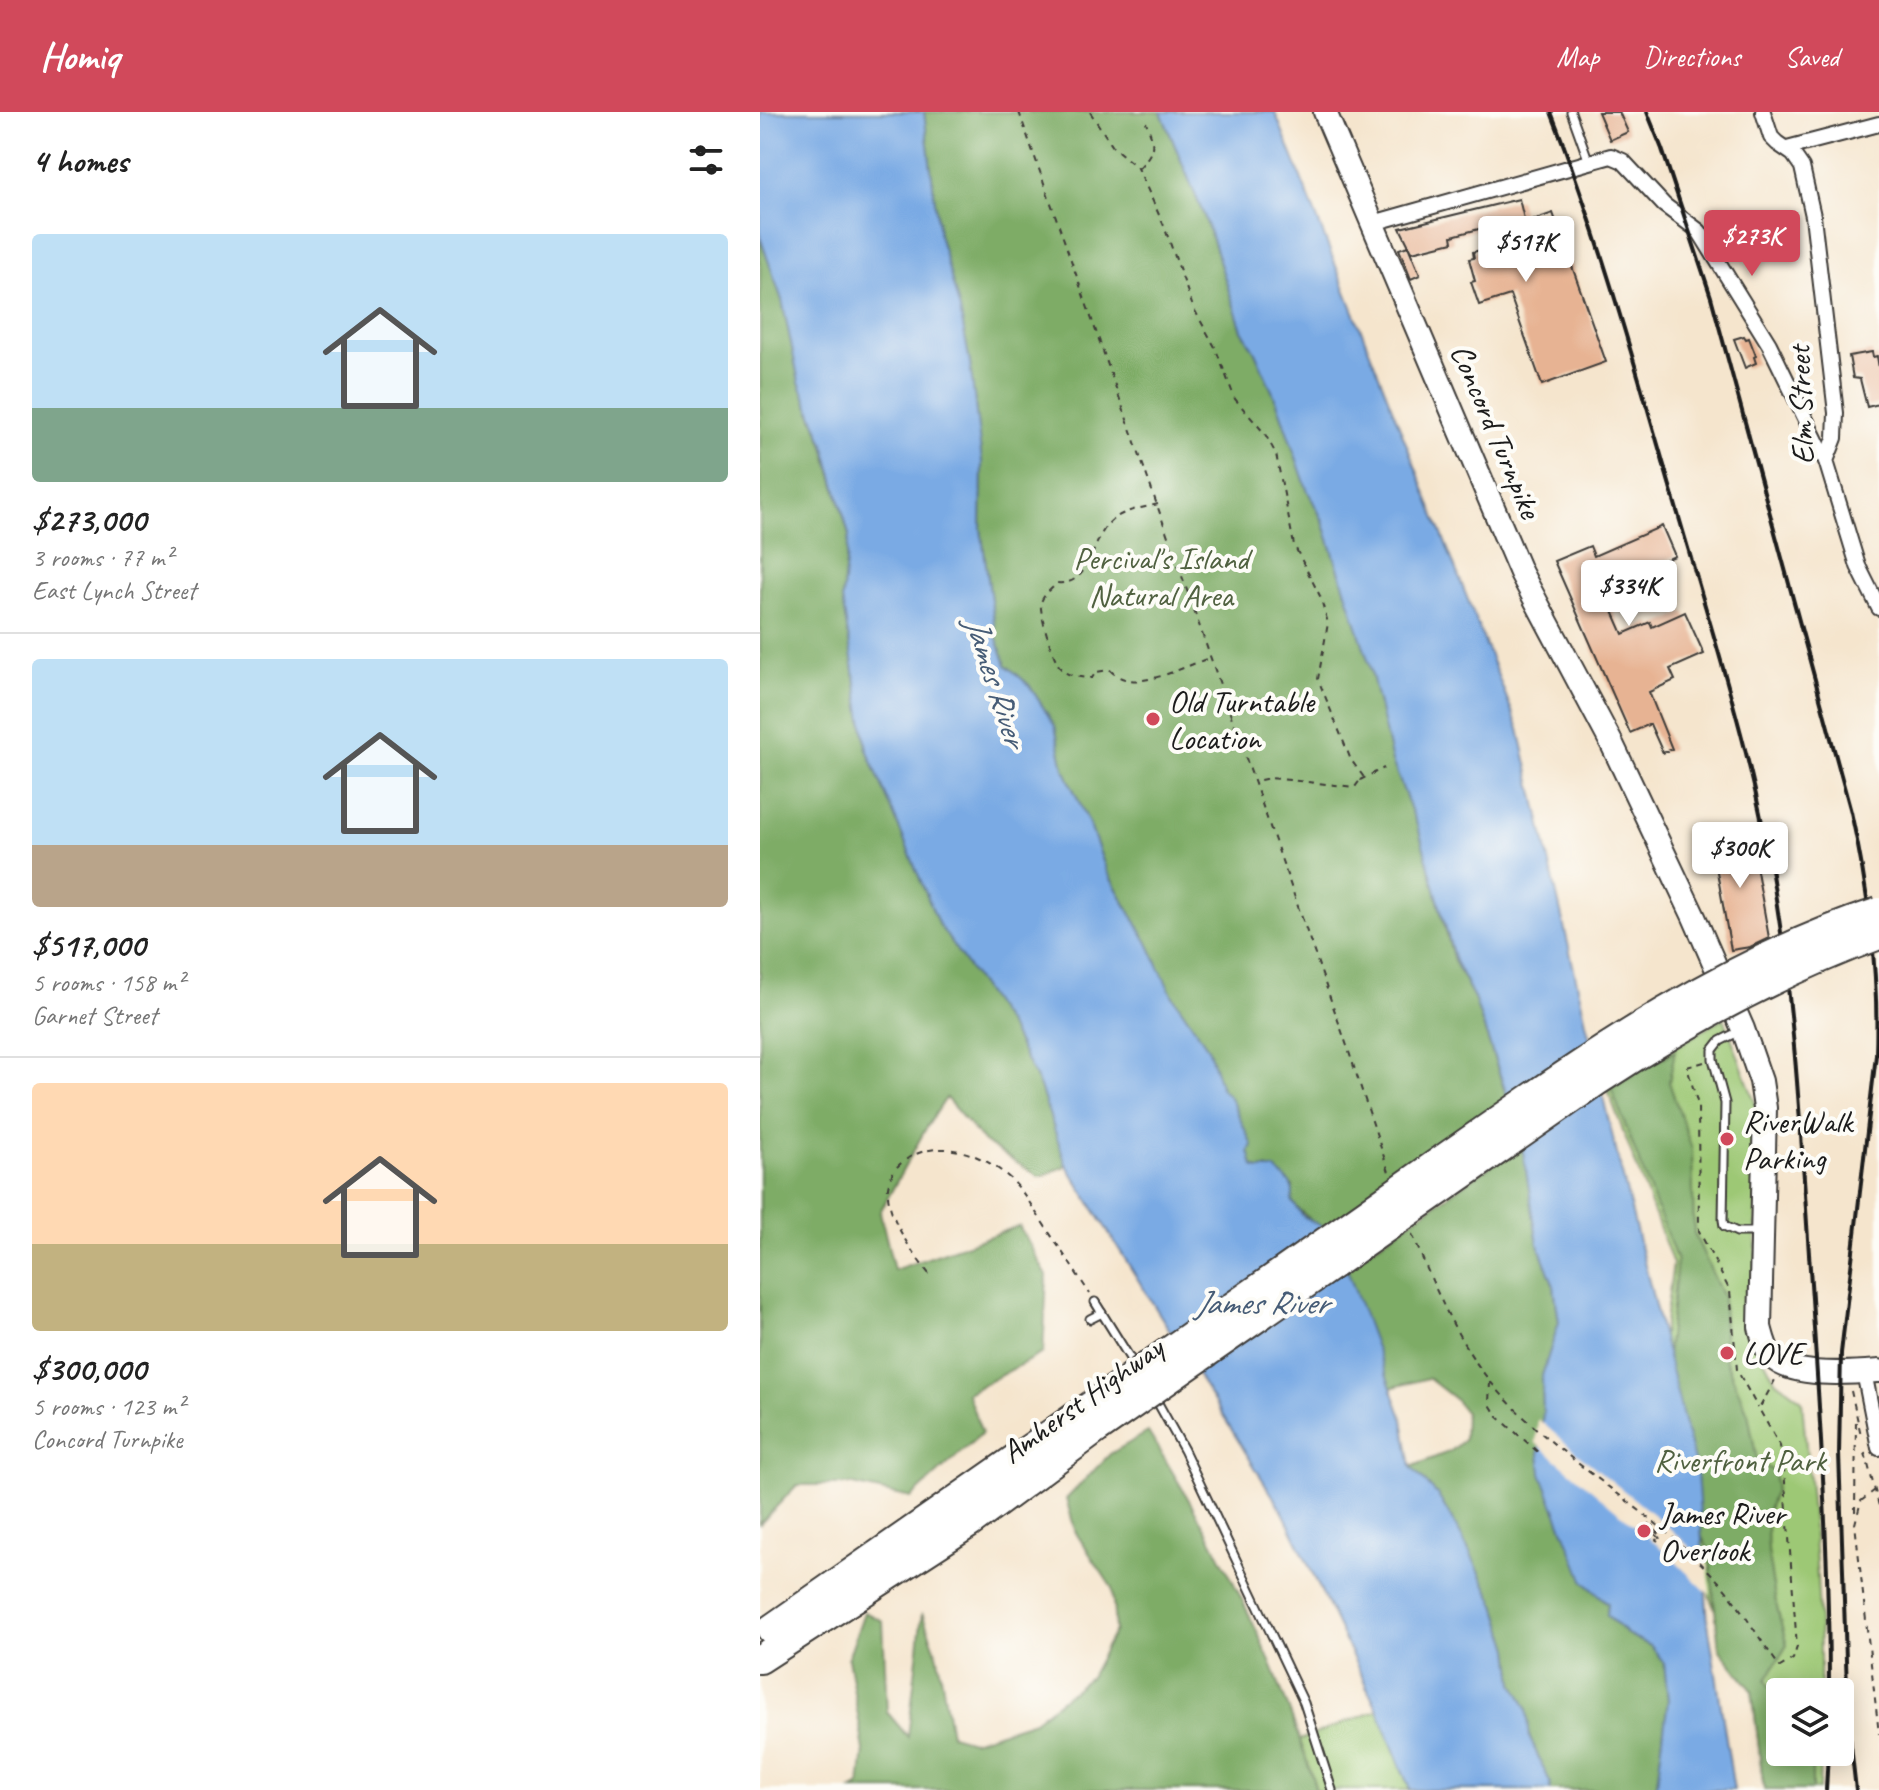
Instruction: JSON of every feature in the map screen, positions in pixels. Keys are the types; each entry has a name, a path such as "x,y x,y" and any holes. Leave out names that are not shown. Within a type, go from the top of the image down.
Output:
{"highway":[{"path":"1591,1071 1662,1011 1724,977 1835,926 1879,912"},
{"path":"1591,1071 1657,1042 1755,988 1879,935"},
{"name":"Amherst Highway","path":"760,1637 1091,1419 1591,1071"},
{"name":"Amherst Highway","path":"760,1659 970,1523 1091,1419"}],"street":[{"name":"Concord Turnpike","path":"1325,112 1521,573 1612,744 1743,1029 1761,1081 1765,1108 1760,1327 1774,1369"},
{"name":"Elm Street","path":"1763,112 1771,137 1787,148 1802,167 1813,216 1836,413 1835,438 1826,461 1858,566 1879,608"},
{"path":"1787,148 1879,124"},
{"path":"1373,223 1611,156 1623,161 1664,205 1699,231 1769,344 1826,461"},
{"path":"1774,1369 1840,1373 1872,1371 1879,1448"}],"lane":[{"path":"1571,112 1589,162"},
{"path":"1743,1029 1720,1041 1713,1050 1725,1103 1723,1220 1729,1230 1762,1232"},
{"path":"1095,1302 1163,1410 1222,1526 1304,1703 1332,1790"},
{"path":"1090,1319 1102,1313"}],"path":[{"path":"1019,112 1370,1112 1388,1171"},
{"path":"1090,112 1113,147 1138,168 1164,226 1193,307 1215,347 1235,399 1265,434 1276,454 1294,545 1320,596 1328,623 1318,679 1351,760 1363,776 1355,787 1270,778 1254,781"},
{"path":"1138,168 1151,154 1154,141 1146,122"},
{"path":"1158,504 1129,511 1110,522 1084,571 1065,583 1057,583 1044,595 1041,605 1055,656 1065,673 1092,678 1096,672 1110,670 1116,678 1128,680 1163,675 1211,658"},
{"path":"1359,781 1384,768"},
{"path":"929,1274 907,1243 896,1220 888,1197 888,1185 898,1165 911,1156 924,1150 948,1148 989,1163 1020,1188 1095,1302"},
{"path":"1413,1235 1456,1331 1490,1381 1572,1458 1653,1523 1719,1582 1753,1625 1780,1667 1793,1659 1797,1647 1784,1469 1780,1446 1759,1409 1774,1369"},
{"path":"1490,1381 1489,1403 1497,1416 1539,1453"},
{"path":"1856,1414 1855,1517 1879,1734"},
{"path":"1855,1517 1861,1501 1875,1490 1879,1506"},
{"path":"1646,1527 1660,1538 1662,1536 1652,1528 1653,1523"},
{"path":"1646,1527 1653,1523"},
{"path":"1646,1527 1644,1531 1658,1541"}],"green space":[{"name":"Percival's Island Natural Area","path":"924,112 1161,112 1205,218 1242,330 1277,402 1307,489 1323,521 1370,666 1392,761 1419,830 1454,961 1474,998 1510,1107 1326,1235 1292,1201 1293,1186 1267,1168 1253,1166 1231,1099 1221,1089 1208,1048 1172,995 1148,943 1107,872 1064,769 1055,726 1029,685 1006,665 996,636 981,529 982,462 970,363 960,310 939,234"},
{"path":"760,237 782,300 799,382 823,443 849,535 842,599 867,749 938,923 1011,1030 1040,1087 1066,1164 1040,1177 984,1142 946,1098 880,1212 894,1270 1019,1226 1047,1276 1043,1353 967,1393 982,1433 911,1498 853,1485 797,1485 760,1524"},
{"name":"Riverfront Park","path":"1724,1018 1756,1105 1756,1344 1775,1380 1802,1400 1819,1619 1820,1678 1766,1678 1766,1766 1820,1766 1819,1790 1764,1790 1752,1690 1714,1608 1676,1505 1656,1387 1673,1264 1607,1088"},
{"path":"1675,1051 1669,1082 1692,1149 1694,1233 1723,1297 1725,1359 1748,1413 1757,1460 1774,1472 1775,1491 1767,1529 1769,1562 1787,1645 1766,1678 1766,1766 1812,1766 1812,1790 1764,1790 1752,1690 1719,1649 1709,1551 1687,1508 1664,1384 1677,1261 1611,1088"},
{"path":"1522,1144 1538,1244 1554,1286 1559,1323 1542,1376 1543,1412 1584,1582 1608,1603 1607,1615 1627,1634 1651,1646 1664,1663 1668,1700 1656,1790 1550,1790 1550,1782 1530,1739 1527,1709 1514,1683 1510,1649 1496,1605 1437,1494 1411,1467 1451,1451 1464,1440 1465,1412 1455,1399 1428,1378 1390,1388 1346,1267"},
{"path":"1148,1432 1200,1518 1245,1605 1284,1695 1316,1790 851,1790 860,1785 864,1750 848,1658 864,1612 883,1621 887,1712 908,1737 922,1613 938,1657 951,1735 972,1741 1034,1721 1090,1677 1115,1630 1112,1588 1076,1533 1066,1499 1110,1454"},
{"path":"1378,1710 1410,1790 1215,1790 1211,1774"}],"water":[{"name":"James River","path":"760,112 924,112 939,234 960,310 970,363 982,462 981,529 996,636 1006,665 1029,685 1055,726 1064,769 1107,872 1148,943 1172,995 1208,1048 1221,1088 1231,1099 1252,1145 1249,1151 1253,1166 1275,1169 1287,1180 1293,1190 1292,1201 1303,1216 1321,1226 1346,1267 1403,1420 1411,1467 1437,1494 1496,1605 1510,1649 1514,1683 1527,1709 1530,1739 1550,1782 1550,1790 1410,1790 1378,1710 1284,1514 1066,1164 1040,1087 1011,1030 938,923 867,749 842,599 849,535 824,443 799,382 782,300 760,237"},
{"path":"1161,112 1275,112 1519,729 1607,1114 1697,1473 1708,1623 1734,1790 1656,1790 1668,1700 1664,1663 1651,1646 1627,1634 1607,1615 1608,1603 1584,1582 1541,1473 1542,1376 1559,1322 1554,1286 1538,1244 1520,1134 1474,998 1455,961 1419,830 1392,761 1370,666 1323,521 1307,489 1277,402 1242,330 1205,218"}],"pier":[{"path":"1538,1419 1665,1524 1708,1564 1710,1595 1661,1548 1536,1443"}],"building":[{"path":"1598,112 1619,112 1628,132 1610,140"},
{"path":"1519,199 1525,223 1553,213 1606,362 1542,385 1510,295 1479,305 1471,282 1475,281 1469,259 1474,258 1473,252 1484,249 1485,255 1511,249 1502,223 1452,236 1453,242 1412,252 1400,228"},
{"path":"1408,246 1420,275 1411,279 1399,249"},
{"path":"1749,338 1756,356 1756,363 1745,368 1734,339"},
{"path":"1872,352 1873,357 1877,356 1879,368 1879,404 1867,407 1860,379 1853,378 1849,356"},
{"path":"1662,526 1675,556 1607,585 1610,591 1605,593 1623,634 1650,622 1652,627 1685,612 1704,654 1670,669 1675,680 1649,692 1672,749 1663,753 1650,724 1630,733 1554,561 1590,546 1594,556"},
{"path":"1750,832 1769,938 1750,947 1731,950 1711,838"}],"railway":[{"path":"1551,112 1587,211 1634,362 1733,705 1768,850 1788,988 1800,1121 1823,1473 1829,1678"},
{"path":"1647,112 1711,297 1851,812 1871,933 1876,993 1876,1055 1841,1353 1839,1453 1848,1719 1856,1790"},
{"path":"1826,1790 1827,1766"}],"place":[{"name":"Old Turntable Location","path":"1153,719"},
{"name":"RiverWalk Parking","path":"1727,1139"},
{"name":"LOVE","path":"1727,1353"},
{"name":"James River Overlook","path":"1644,1531"}]}
